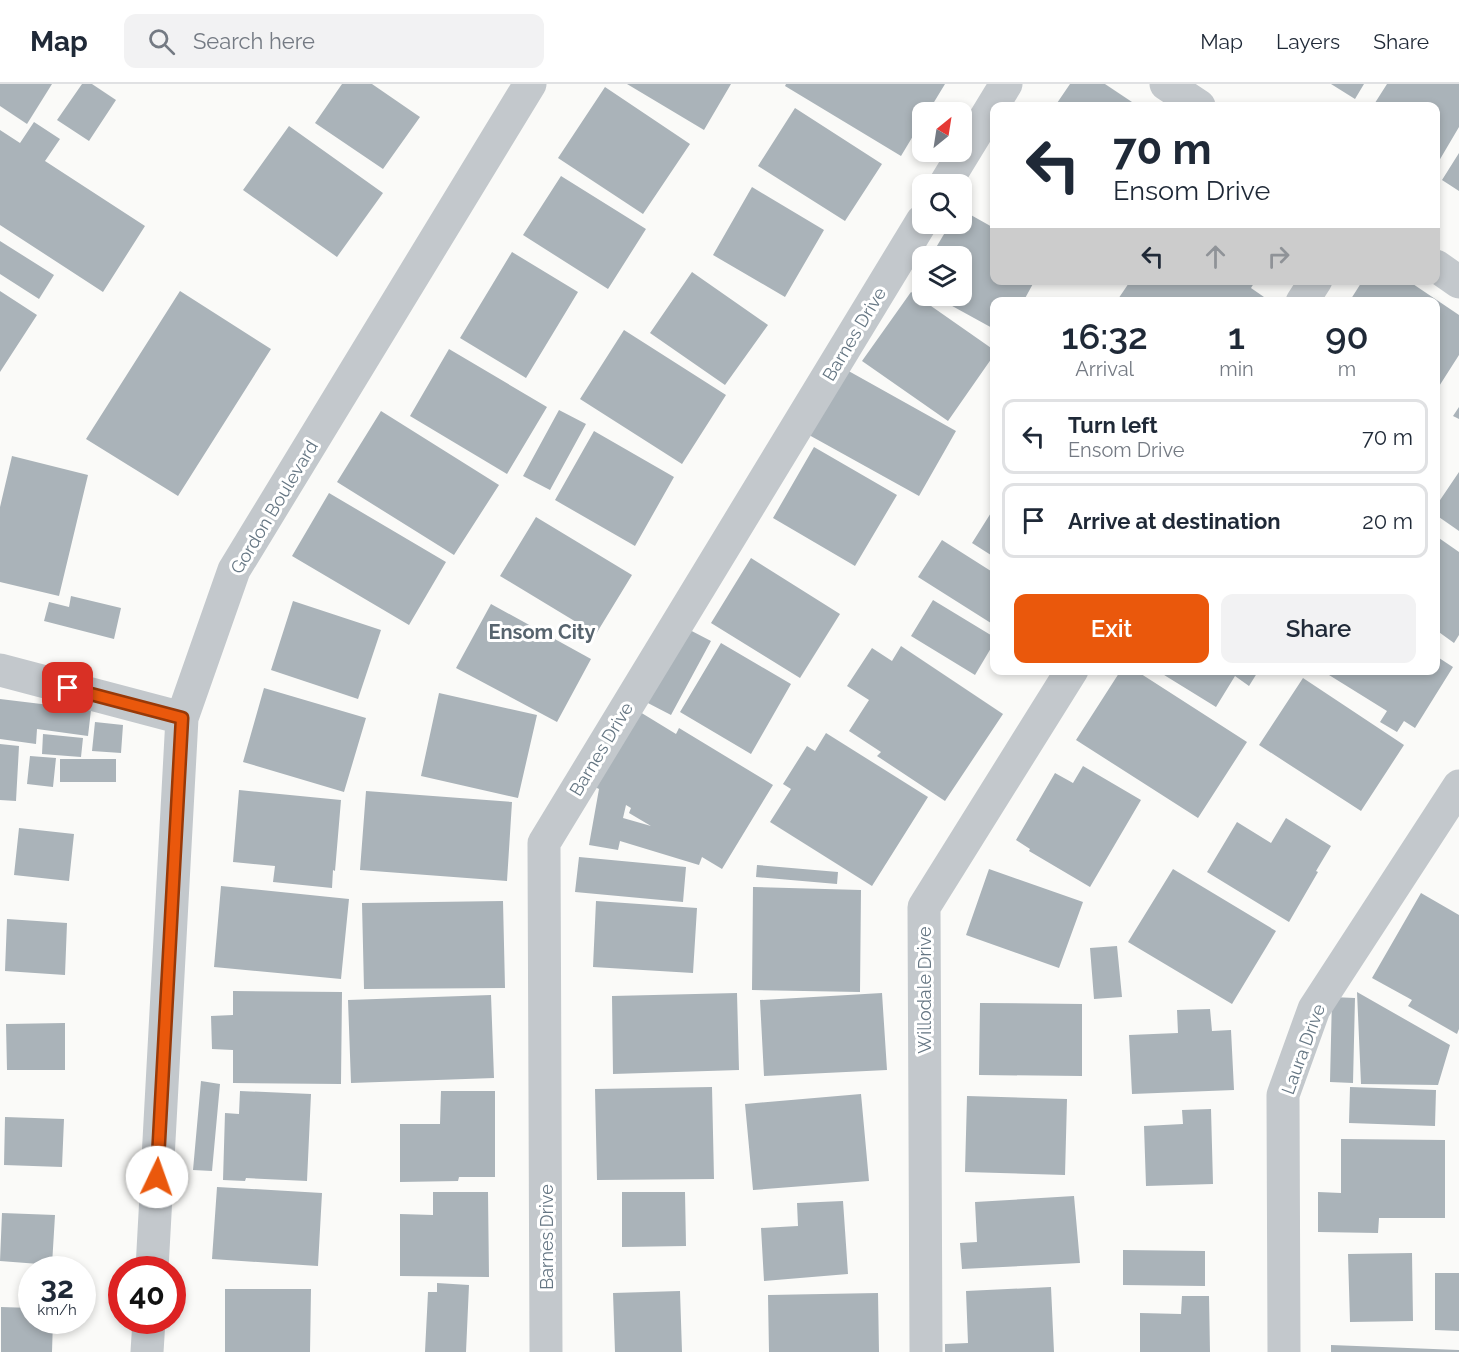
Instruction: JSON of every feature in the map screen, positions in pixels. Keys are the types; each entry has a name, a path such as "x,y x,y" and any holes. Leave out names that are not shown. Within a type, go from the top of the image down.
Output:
{"street":[{"name":"Gordon Boulevard","path":"153,1256 182,718 234,570 530,84"},
{"path":"995,102 1006,84"},
{"path":"1166,84 1193,102"},
{"path":"951,174 990,110"},
{"name":"Barnes Drive","path":"546,1352 544,843 914,234"},
{"path":"1440,269 1459,282"},
{"path":"0,670 182,718"},
{"name":"Willodale Drive","path":"926,1352 924,907 1069,675"},
{"name":"Laura Drive","path":"1284,1352 1283,1095 1314,1009 1459,786"},
{"path":"147,1352 148,1334"}],"building":[{"path":"0,84 52,84 27,124 0,106"},
{"path":"82,84 92,84 116,100 89,141 57,120"},
{"path":"342,84 372,84 420,117 383,169 315,123"},
{"path":"627,84 731,84 704,130"},
{"path":"786,84 945,84 934,102 912,102 912,138 901,156 785,86"},
{"path":"1070,84 1105,84 1132,102 1058,102"},
{"path":"1331,84 1364,84 1355,99"},
{"path":"1387,84 1459,84 1459,127 1440,159 1440,102 1376,102"},
{"path":"605,87 690,144 643,214 558,158"},
{"path":"795,108 882,164 845,221 758,166"},
{"path":"34,122 60,139 45,161 145,226 103,292 0,225 0,130 20,143"},
{"path":"289,126 383,193 337,257 243,190"},
{"path":"1459,153 1459,191 1442,180"},
{"path":"561,176 646,229 608,289 523,235"},
{"path":"752,187 824,230 785,297 713,255"},
{"path":"972,216 990,226 990,285 1032,285 1026,297 990,297 990,327 952,306 972,306 972,246 937,246 944,234 972,234"},
{"path":"0,241 54,275 39,299 0,274"},
{"path":"512,252 578,292 526,378 460,338"},
{"path":"692,272 768,325 725,385 650,333"},
{"path":"1128,285 1253,285 1251,288 1264,297 1119,297"},
{"path":"1360,285 1414,285 1432,297 1352,297"},
{"path":"0,291 37,315 0,372"},
{"path":"180,291 271,349 178,496 86,439"},
{"path":"911,292 912,306 931,306 990,347 990,361 948,421 862,361"},
{"path":"1440,302 1459,315 1459,355 1440,385"},
{"path":"624,330 726,395 682,464 580,399"},
{"path":"449,349 547,407 507,474 410,416"},
{"path":"845,369 956,431 919,496 809,435"},
{"path":"1459,407 1459,419 1453,416"},
{"path":"559,410 586,424 550,490 523,476"},
{"path":"381,411 499,485 454,555 337,482"},
{"path":"594,431 674,477 635,546 555,500"},
{"path":"814,447 897,495 855,566 773,518"},
{"path":"12,456 88,475 59,596 0,582 0,507"},
{"path":"1459,472 1459,531 1440,518 1440,500"},
{"path":"329,493 446,562 409,625 292,556"},
{"path":"990,514 990,554 972,543"},
{"path":"536,517 632,575 596,634 500,576"},
{"path":"1440,539 1459,552 1459,635 1454,643 1440,633"},
{"path":"942,540 990,570 990,622 918,577"},
{"path":"751,558 840,614 800,678 711,623"},
{"path":"71,596 121,608 114,639 44,621 49,602 69,607"},
{"path":"933,600 990,635 990,650 975,675 911,636"},
{"path":"293,601 381,630 358,699 271,670"},
{"path":"491,604 591,659 557,722 456,668"},
{"path":"684,627 711,641 671,715 644,701"},
{"path":"721,643 791,684 751,754 680,712"},
{"path":"901,646 1003,714 945,801 877,756 881,752 849,731 869,700 847,686 872,648 892,661"},
{"path":"1440,659 1453,667 1415,728 1404,721 1397,732 1380,722 1387,711 1329,675 1440,675"},
{"path":"1118,675 1143,675 1247,742 1198,818 1076,740"},
{"path":"1164,675 1256,675 1249,686 1235,676 1216,707"},
{"path":"1303,678 1404,745 1361,811 1259,745"},
{"path":"264,688 366,718 344,792 243,762"},
{"path":"439,693 537,715 518,798 421,776"},
{"path":"0,699 91,710 88,736 37,729 36,744 0,739"},
{"path":"640,712 676,734 679,728 773,785 722,869 702,857 699,865 620,841 618,850 589,845 599,789 595,787","holes":["626,805 631,808 629,813 651,826 623,818"]},
{"path":"95,722 123,725 121,753 92,751"},
{"path":"826,733 928,797 872,886 770,822 791,789 783,784 807,746 815,751"},
{"path":"43,734 83,738 81,757 42,754"},
{"path":"0,744 19,746 16,801 0,800"},
{"path":"30,756 56,758 53,787 27,784"},
{"path":"60,759 116,759 116,782 60,782"},
{"path":"1083,766 1141,800 1090,887 1029,851 1030,849 1016,840 1055,773 1073,783"},
{"path":"239,790 341,800 332,888 273,882 275,866 233,862"},
{"path":"366,791 512,802 507,881 360,870"},
{"path":"1286,818 1331,846 1289,922 1207,872 1237,822 1271,843"},
{"path":"19,828 74,834 69,881 14,875"},
{"path":"579,857 686,867 683,902 575,892"},
{"path":"757,865 838,872 837,884 756,877"},
{"path":"989,869 1083,902 1059,968 966,935"},
{"path":"1173,869 1276,931 1232,1004 1128,942"},
{"path":"221,886 349,899 341,979 214,967"},
{"path":"753,887 861,890 860,992 752,990"},
{"path":"1421,893 1459,915 1459,1029 1457,1034 1408,1006 1412,1000 1372,978"},
{"path":"503,901 505,988 364,989 362,903"},
{"path":"596,901 697,908 693,973 593,967"},
{"path":"7,919 67,923 65,975 5,971"},
{"path":"1117,946 1122,997 1094,999 1090,948"},
{"path":"233,991 342,992 341,1084 233,1083 233,1050 212,1049 211,1016 233,1015"},
{"path":"1357,992 1450,1045 1438,1085 1361,1084"},
{"path":"737,993 739,1070 613,1074 612,996"},
{"path":"882,993 887,1070 764,1076 760,1000"},
{"path":"491,995 494,1078 351,1083 348,1000"},
{"path":"1332,997 1355,998 1353,1083 1330,1082"},
{"path":"980,1003 1082,1004 1082,1076 979,1075"},
{"path":"1210,1009 1212,1031 1231,1030 1234,1090 1132,1094 1129,1035 1178,1033 1177,1010"},
{"path":"65,1023 65,1070 7,1070 6,1024"},
{"path":"201,1081 220,1084 212,1171 193,1170"},
{"path":"712,1087 714,1179 597,1180 595,1089"},
{"path":"1350,1087 1436,1090 1435,1126 1349,1123"},
{"path":"240,1091 311,1094 307,1181 246,1178 245,1181 223,1180 225,1113 239,1114"},
{"path":"441,1091 495,1091 495,1177 459,1177 458,1181 400,1182 400,1124 440,1124"},
{"path":"861,1094 869,1181 753,1190 745,1104"},
{"path":"967,1096 1067,1099 1065,1175 965,1172"},
{"path":"1211,1109 1213,1184 1146,1186 1144,1126 1183,1124 1182,1110"},
{"path":"5,1117 64,1119 62,1167 4,1165"},
{"path":"1341,1139 1445,1140 1445,1218 1379,1218 1378,1233 1318,1232 1318,1192 1341,1193"},
{"path":"217,1187 322,1193 318,1266 212,1259"},
{"path":"433,1192 488,1192 489,1277 400,1276 400,1214 433,1215"},
{"path":"622,1192 685,1192 686,1246 622,1247"},
{"path":"1074,1196 1080,1263 962,1269 960,1243 977,1242 975,1202"},
{"path":"843,1201 848,1274 764,1281 761,1228 798,1226 797,1203"},
{"path":"2,1213 55,1215 53,1256 18,1256 18,1262 0,1261"},
{"path":"1123,1250 1205,1251 1205,1286 1123,1285"},
{"path":"1412,1253 1413,1321 1350,1322 1348,1254"},
{"path":"1435,1273 1459,1273 1459,1331 1435,1330"},
{"path":"437,1283 469,1285 466,1352 425,1352 428,1292 437,1292"},
{"path":"1051,1287 1054,1352 945,1352 945,1344 968,1343 966,1291"},
{"path":"225,1289 311,1289 310,1352 225,1352"},
{"path":"680,1291 682,1352 615,1352 613,1293"},
{"path":"878,1293 879,1352 769,1352 768,1295"},
{"path":"1182,1296 1209,1296 1210,1352 1140,1352 1140,1313 1181,1314"},
{"path":"1,1307 18,1308 18,1334 53,1334 52,1352 1,1352"},
{"path":"1331,1345 1459,1350 1459,1352 1331,1352"}],"district":[{"name":"Ensom City","path":"542,632"}],"route":[{"path":"68,688 182,718 157,1177"}]}
